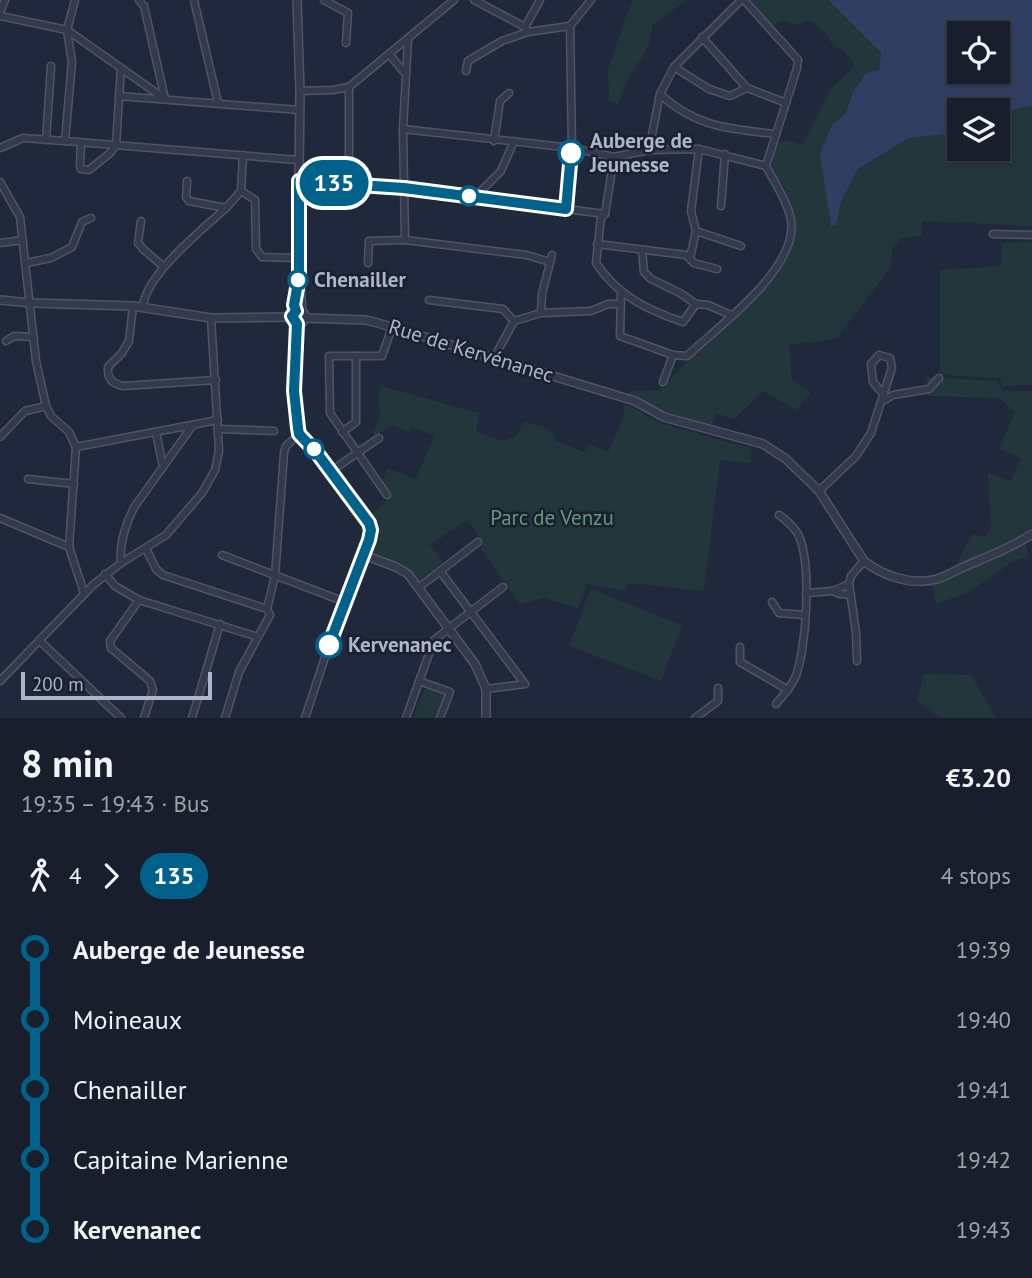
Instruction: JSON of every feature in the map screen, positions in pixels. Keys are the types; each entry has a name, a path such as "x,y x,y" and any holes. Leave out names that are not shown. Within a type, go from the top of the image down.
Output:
{"street":[{"path":"5,0 0,14 67,30 165,99"},
{"path":"65,141 72,62 67,30 75,0"},
{"path":"139,0 144,6 165,99"},
{"path":"194,0 218,103"},
{"path":"298,0 298,258 302,288 294,391 299,434 331,471 369,523 371,530 305,718"},
{"path":"324,0 348,13 346,43"},
{"path":"300,91 349,87 454,0"},
{"path":"474,0 526,29"},
{"path":"526,29 540,0"},
{"path":"566,209 572,148 570,26 591,0"},
{"path":"621,292 620,336 673,355 687,356 776,271 792,239 787,207 766,166 798,60 742,0 674,67 660,94 649,150"},
{"path":"466,71 468,61 526,29 570,26"},
{"path":"702,37 747,89 786,103"},
{"path":"405,240 403,129 404,72 408,39"},
{"path":"388,54 404,72"},
{"path":"46,140 51,66"},
{"path":"674,67 709,89 730,96 747,89"},
{"path":"81,143 80,166 81,169 89,170 116,145 121,68"},
{"path":"349,87 349,184"},
{"path":"494,141 499,101 509,93"},
{"path":"660,94 677,110 715,125 776,134"},
{"path":"119,96 299,110"},
{"path":"403,129 572,148 614,157 649,150 699,149 766,166"},
{"path":"0,148 23,138 298,160"},
{"path":"475,197 501,171 514,141"},
{"path":"690,258 696,231 691,211 699,149"},
{"path":"721,206 725,154"},
{"path":"143,307 144,299 164,267 241,191 243,155"},
{"path":"614,157 605,214 601,217 596,263 621,292 653,312 683,322 696,304"},
{"path":"0,181 20,218 36,361 46,406 53,419 69,432 76,447 69,547 84,593"},
{"path":"187,181 186,197 189,201 226,208"},
{"path":"299,181 404,188 605,214"},
{"path":"241,191 255,200 258,254 262,257 298,258"},
{"path":"26,263 51,258 72,247 82,222 91,218"},
{"path":"141,221 138,243 164,267"},
{"path":"696,231 741,246"},
{"path":"993,234 1032,235"},
{"path":"0,243 23,240"},
{"path":"368,263 369,241 405,240 551,258 542,294 541,313"},
{"path":"597,244 686,255 694,263 717,269"},
{"path":"642,250 644,272 652,279 696,304 708,305 731,315"},
{"name":"Rue de Kervénanec","path":"0,300 133,306 211,318 298,317 366,320 392,327 635,401 664,417 763,444 786,459 819,491 864,561"},
{"path":"429,300 503,309 514,321"},
{"path":"494,358 514,321 541,313 592,311 608,304 620,304"},
{"path":"133,306 128,341 122,353 108,368 112,382 123,386 216,380"},
{"path":"0,681 84,593 105,574 164,537 202,493 216,465 219,429 211,318"},
{"path":"387,495 330,414 330,356 382,356 392,327"},
{"path":"6,341 14,336 33,337"},
{"path":"663,382 673,355"},
{"path":"819,491 856,456 875,427 892,368 890,358 879,355 872,364 873,382 883,398"},
{"path":"342,432 356,422 356,356"},
{"path":"883,398 929,389 939,378"},
{"path":"0,437 24,411 46,406"},
{"path":"76,447 218,420"},
{"path":"121,563 120,555 128,517 193,425"},
{"path":"219,429 274,431"},
{"path":"156,432 163,467"},
{"path":"225,718 239,672 270,615 267,609 275,576 286,446 299,434"},
{"path":"331,471 379,438"},
{"path":"28,479 74,484"},
{"path":"776,704 795,677 801,656 806,593 802,545 797,532 779,515"},
{"path":"0,517 69,547"},
{"path":"857,661 849,584 851,576 864,561 873,568 899,578 937,579 1030,537"},
{"path":"418,588 478,542"},
{"path":"146,549 156,569 163,575 267,609"},
{"path":"222,555 345,602"},
{"path":"364,555 402,570 450,629 475,663 486,689 486,718"},
{"path":"440,571 524,684 486,689"},
{"path":"105,574 115,586 139,600 258,637"},
{"path":"806,593 833,591 849,584"},
{"path":"406,718 434,640 503,587"},
{"path":"833,591 850,595"},
{"path":"139,600 110,641 111,648 150,681 153,690 144,718"},
{"path":"772,602 779,613 804,615"},
{"path":"192,718 220,624"},
{"path":"40,641 121,718"},
{"path":"740,647 740,662 788,690"},
{"path":"419,681 450,692 440,718"},
{"path":"695,718 718,701 718,688"}],"green space":[{"path":"632,0 687,0 652,25 646,50 630,76 618,104 609,101 608,70"},
{"path":"750,0 828,0 881,53 879,70 866,73 853,92 845,114 832,126 829,211 831,227 836,225 842,199 858,169 909,138 947,134 947,161 1010,161 1010,110 1032,106 1032,226 922,221 922,236 902,238 892,249 891,267 836,339 789,345 792,379 811,393 796,410 764,391 734,419 716,413 711,427 667,413 628,395 630,391 660,390 703,345 777,277 789,256 794,239 795,217 785,189 773,170 772,157 776,143 785,140 803,145 831,89 855,66 844,51 834,46 824,32 809,20 795,25 782,20 772,25"},
{"path":"1032,242 1032,385 1002,386 1000,378 940,375 940,270 1001,266 1002,243"},
{"path":"926,377 997,381 1003,391 1032,391 1032,527 1022,535 1029,556 1014,561 967,593 936,604 932,583 961,572 957,562 973,534 985,537 991,529 988,473 1011,481 1021,458 999,449 1015,412 999,398 928,396"},
{"name":"Parc de Venzu","path":"381,386 479,413 476,432 504,441 517,435 524,422 543,426 552,433 556,441 584,452 589,444 608,452 624,415 623,405 632,407 660,423 752,449 750,463 720,460 704,591 629,583 625,591 587,584 578,608 543,598 520,604 482,550 482,540 467,520 430,545 443,563 418,580 407,570 377,555 371,551 373,531 369,516 390,498 383,481 387,468 416,479 434,436 412,427 409,432 392,425 375,436 373,432 380,416 378,397"},
{"path":"591,589 682,625 661,681 569,646"},
{"path":"924,674 971,675 996,718 940,718 917,700"},
{"path":"427,688 442,693 444,697 437,718 413,718 424,690"}],"water":[{"path":"828,0 1032,0 1032,106 1010,110 1010,98 947,98 947,134 909,138 858,169 842,199 836,225 831,227 820,153 832,125 845,114 853,92 866,73 879,70 881,53"}],"bus line":[{"name":"135","path":"329,645 371,530 369,523 331,471 299,434 294,391 297,324 292,320 292,314 296,311 294,305 299,277 299,181 404,188 566,209 571,153"}],"place":[{"name":"Auberge de Jeunesse","path":"571,153"},
{"name":"Chenailler","path":"298,280"},
{"name":"Kervenanec","path":"329,645"}]}
